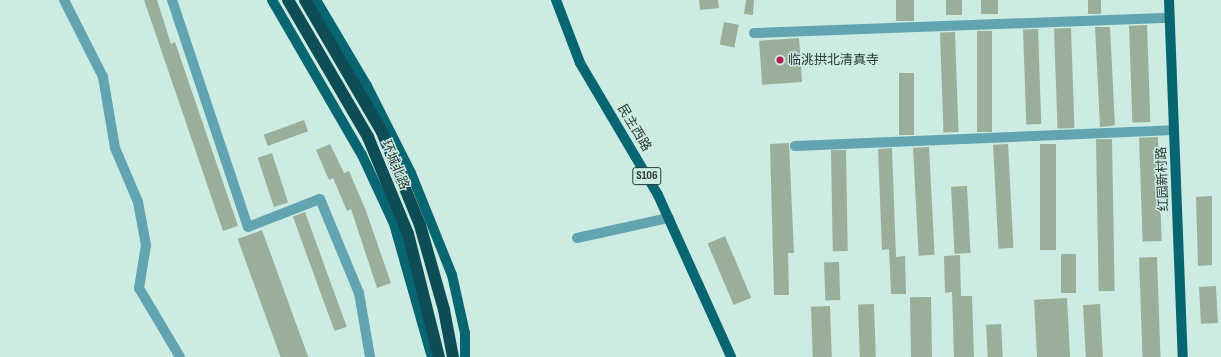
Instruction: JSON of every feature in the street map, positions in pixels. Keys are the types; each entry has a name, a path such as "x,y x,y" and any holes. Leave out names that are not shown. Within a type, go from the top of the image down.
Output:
{"highway":[{"name":"环城北路","path":"288,0 368,136 408,234 439,357"},
{"name":"环城北路","path":"304,0 382,132 420,225 444,310 453,357"}],"main road":[{"path":"272,0 362,155 394,224 432,357"},
{"path":"316,0 367,86 411,173 452,275 465,333 464,357"},
{"name":"民主西路","path":"556,0 580,63 669,218 731,357"},
{"name":"红园新村路","path":"1170,0 1183,357"}],"street":[{"path":"64,0 103,77 115,148 138,202 146,245 139,288 180,357"},
{"path":"172,0 248,227 320,199 359,293 370,357"},
{"path":"754,33 1170,18"},
{"path":"796,146 1174,130"},
{"path":"577,238 669,218"}],"building":[{"path":"144,0 157,0 171,44 175,42 238,226 223,231"},
{"path":"699,0 718,0 719,8 700,10"},
{"path":"746,0 754,0 753,15 744,14"},
{"path":"896,0 914,0 914,21 896,21"},
{"path":"946,0 962,0 962,15 946,15"},
{"path":"981,0 998,0 998,14 981,14"},
{"path":"1088,0 1101,0 1101,14 1088,14"},
{"path":"724,22 739,25 734,47 720,45"},
{"path":"1147,25 1150,122 1132,123 1129,26"},
{"path":"1095,27 1110,27 1115,125 1112,126 1100,127"},
{"path":"1071,28 1074,128 1058,129 1054,29"},
{"path":"1038,29 1041,124 1026,124 1023,30"},
{"path":"977,31 992,31 992,132 977,132"},
{"path":"955,32 958,132 943,132 940,33"},
{"name":"临洮拱北清真寺","path":"799,38 802,82 762,85 759,41"},
{"path":"899,73 914,73 914,135 899,135"},
{"path":"304,120 308,131 268,146 264,135"},
{"path":"1158,137 1162,241 1143,242 1139,138"},
{"path":"1096,139 1112,139 1115,291 1099,291"},
{"path":"789,143 794,253 788,253 789,295 774,295 770,144"},
{"path":"330,144 344,173 349,171 366,211 391,283 377,288 351,209 347,211 333,178 329,180 316,150"},
{"path":"1008,144 1013,248 998,249 993,145"},
{"path":"1040,144 1056,144 1056,250 1040,250"},
{"path":"929,147 935,255 919,256 913,148"},
{"path":"892,148 896,257 905,256 906,294 891,294 889,249 882,250 878,149"},
{"path":"831,150 846,150 848,251 833,251"},
{"path":"272,153 288,202 274,207 258,158"},
{"path":"967,186 971,253 955,254 951,187"},
{"path":"1212,196 1212,265 1198,266 1196,197"},
{"path":"305,212 347,327 335,331 293,216"},
{"path":"262,230 308,357 281,357 238,239"},
{"path":"725,236 751,298 734,305 708,243"},
{"path":"1061,254 1076,254 1076,293 1061,293"},
{"path":"960,255 961,296 972,296 974,357 954,357 952,292 945,293 944,256"},
{"path":"1157,257 1160,357 1142,357 1139,258"},
{"path":"839,262 840,300 825,301 824,263"},
{"path":"1216,286 1218,323 1201,324 1199,287"},
{"path":"910,297 931,297 932,357 911,357"},
{"path":"1067,298 1070,357 1037,357 1034,300"},
{"path":"874,304 876,357 860,357 858,305"},
{"path":"1100,304 1103,357 1086,357 1083,305"},
{"path":"830,306 832,357 813,357 811,307"},
{"path":"1001,324 1003,357 988,357 986,325"}],"place":[{"name":"临洮拱北清真寺","path":"780,60"}]}
